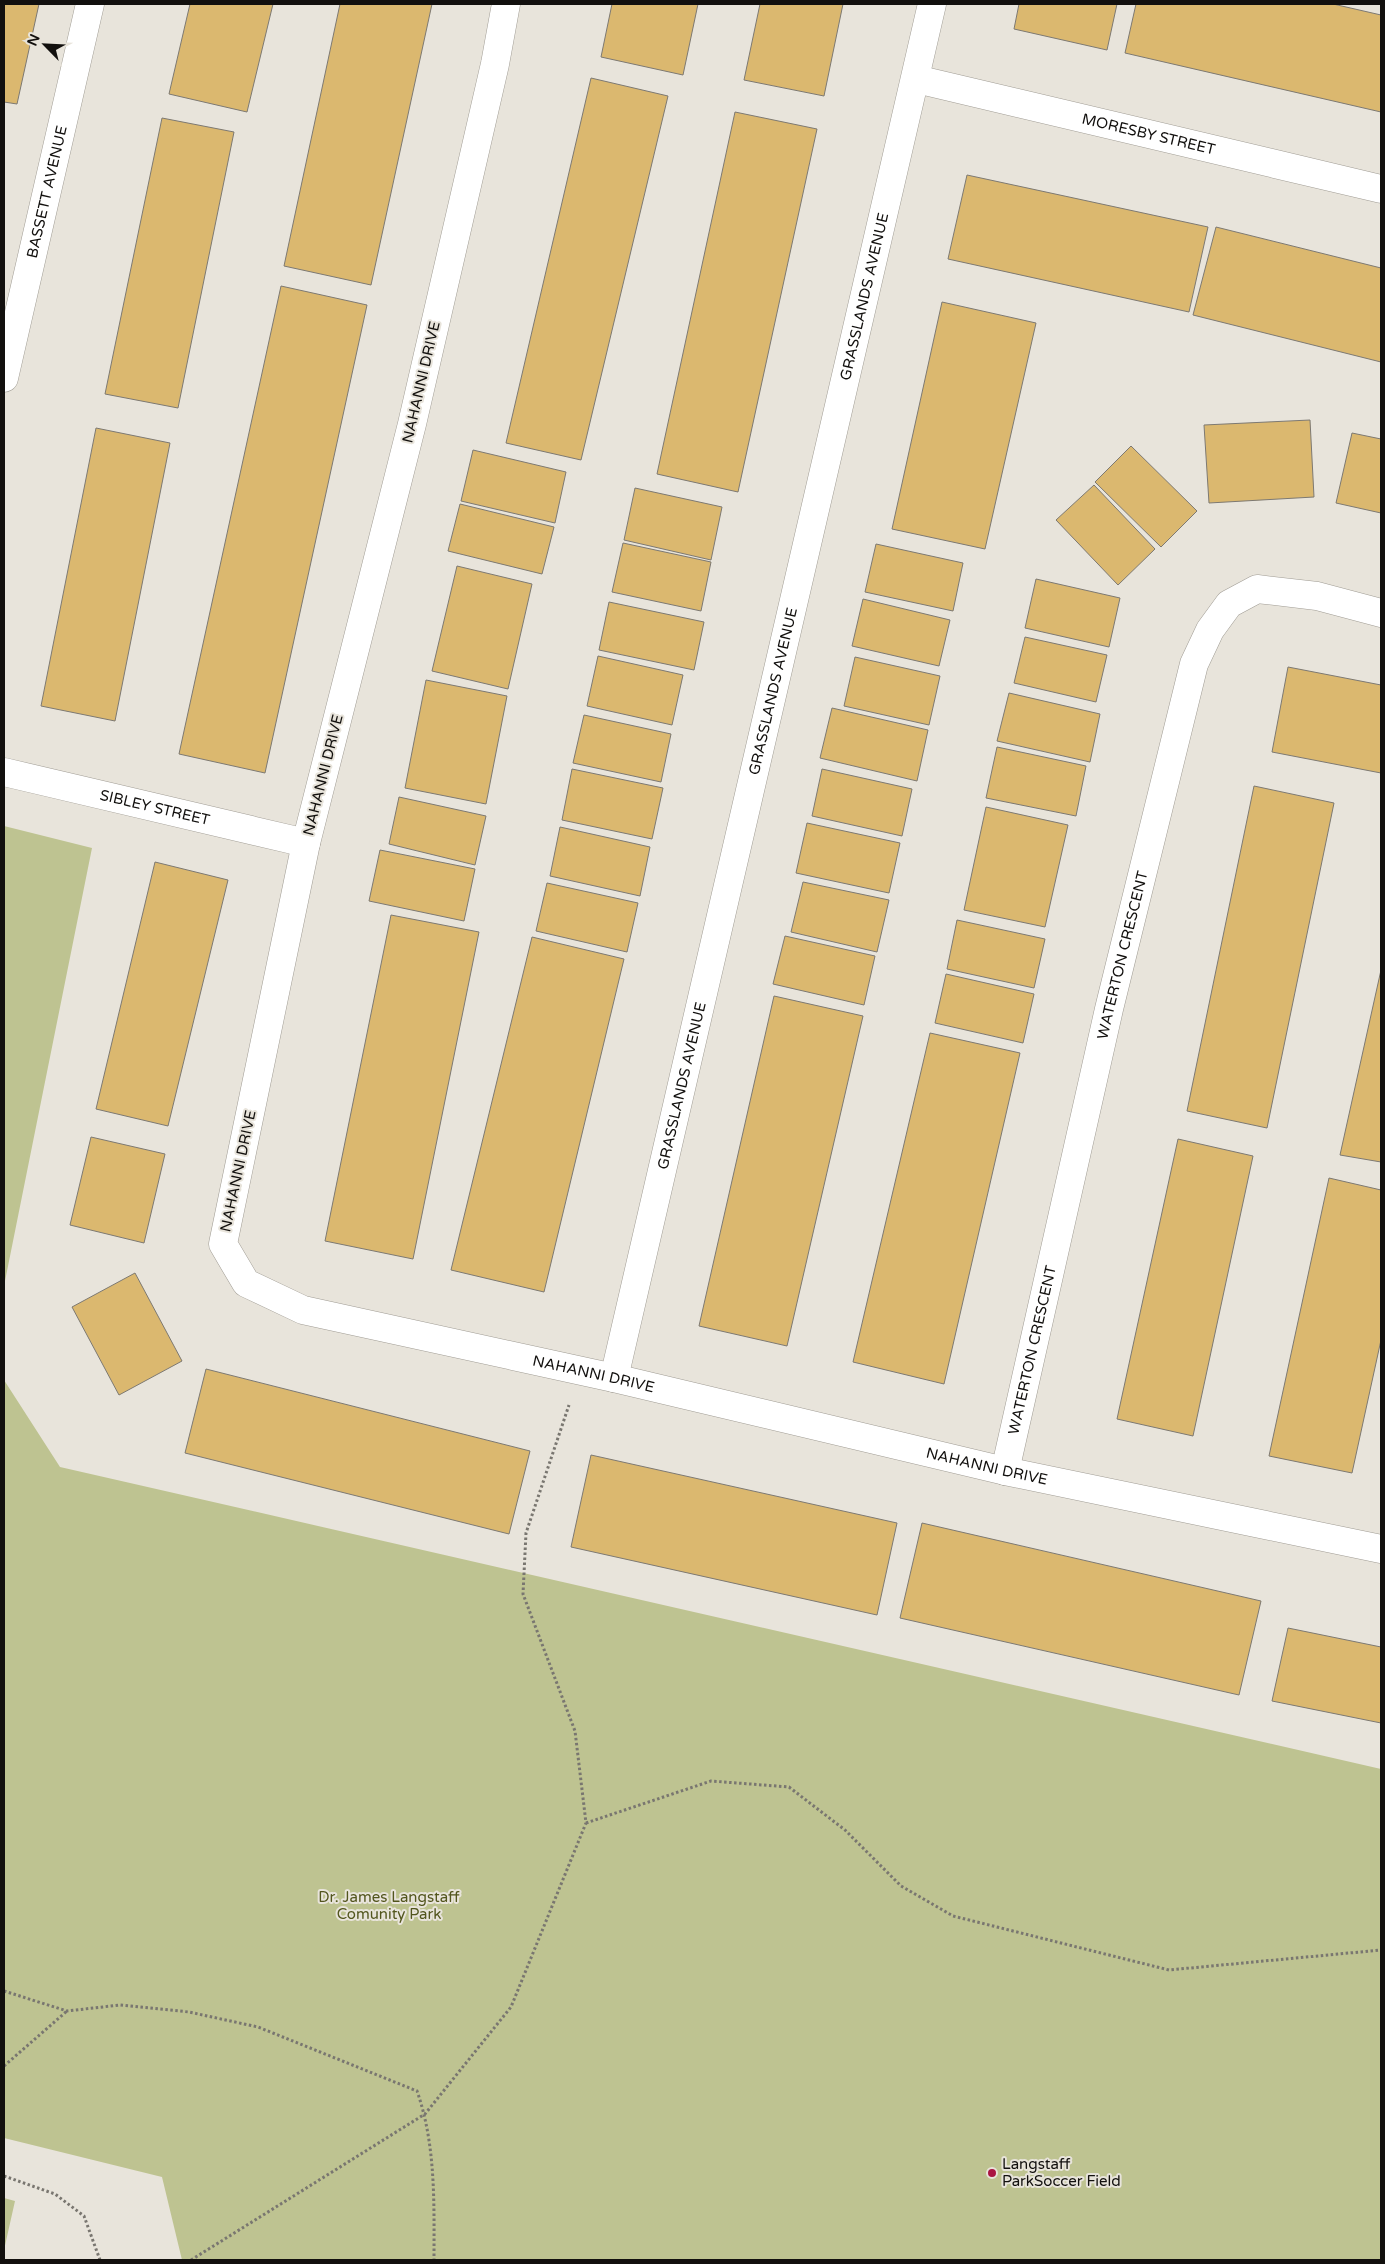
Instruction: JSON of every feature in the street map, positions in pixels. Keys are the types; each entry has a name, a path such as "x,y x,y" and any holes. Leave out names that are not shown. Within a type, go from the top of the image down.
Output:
{"street":[{"name":"BASSETT AVENUE","path":"4,378 90,4"},
{"name":"NAHANNI DRIVE","path":"506,4 495,64 412,424 306,843 223,1244 246,1283 303,1310 614,1378 1005,1471 1381,1549"},
{"name":"GRASSLANDS AVENUE","path":"614,1378 932,4"},
{"name":"MORESBY STREET","path":"916,79 1381,189"},
{"name":"WATERTON CRESCENT","path":"1005,1471 1109,1009 1194,664 1210,630 1230,604 1257,589 1317,596 1381,613"},
{"name":"SIBLEY STREET","path":"4,772 306,843"}],"path":[{"path":"191,2260 425,2114 511,2007 586,1823 575,1731 523,1594 526,1533 570,1403"},
{"path":"586,1823 710,1782 789,1787 845,1830 901,1886 953,1916 1169,1970 1381,1950"},
{"path":"4,1991 67,2011 120,2005 189,2012 258,2026 417,2091 425,2114 433,2178 434,2260"},
{"path":"4,2066 67,2011"},
{"path":"4,2176 55,2194 84,2216 100,2260"}],"green space":[{"path":"4,826 92,848 4,1286"},
{"name":"Dr. James Langstaff Comunity Park","path":"4,1380 60,1467 1381,1769 1381,2260 182,2260 162,2177 4,2138"},
{"path":"4,2198 15,2201 4,2250"}],"building":[{"path":"4,4 39,4 17,104 4,102"},
{"path":"190,4 273,4 247,112 169,94"},
{"path":"340,4 432,4 371,285 284,266"},
{"path":"612,4 698,4 683,75 601,57"},
{"path":"760,4 843,4 824,96 744,80"},
{"path":"1019,4 1117,4 1107,50 1014,29"},
{"path":"1136,4 1333,4 1381,15 1381,112 1125,53"},
{"path":"591,78 668,96 581,460 506,443"},
{"path":"735,112 817,129 738,492 657,474"},
{"path":"162,118 234,132 178,408 105,394"},
{"path":"967,175 1208,227 1189,312 948,259"},
{"path":"1216,227 1381,268 1381,362 1193,315"},
{"path":"281,286 367,305 265,773 179,754"},
{"path":"942,302 1036,323 985,549 892,529"},
{"path":"1310,420 1314,497 1209,503 1204,425"},
{"path":"96,428 170,443 115,721 41,706"},
{"path":"1352,433 1381,439 1381,513 1336,503"},
{"path":"1131,446 1197,511 1161,547 1095,482"},
{"path":"473,450 566,472 555,523 461,501"},
{"path":"1094,485 1155,549 1118,585 1056,520"},
{"path":"635,488 722,507 711,560 624,540"},
{"path":"460,504 554,527 542,574 448,551"},
{"path":"623,543 711,562 701,611 612,592"},
{"path":"876,544 963,563 953,611 865,592"},
{"path":"457,566 532,584 508,689 432,671"},
{"path":"1036,579 1120,598 1109,647 1025,628"},
{"path":"863,599 950,620 939,666 852,646"},
{"path":"609,602 704,622 694,670 599,650"},
{"path":"1025,637 1107,655 1096,702 1014,683"},
{"path":"598,656 683,675 672,725 587,706"},
{"path":"855,657 940,676 929,725 844,706"},
{"path":"1288,667 1381,685 1381,773 1272,752"},
{"path":"426,680 507,696 486,804 405,788"},
{"path":"1009,693 1100,714 1090,762 997,741"},
{"path":"832,708 928,730 917,781 820,758"},
{"path":"584,715 671,734 661,782 573,763"},
{"path":"997,747 1086,766 1076,816 986,798"},
{"path":"572,769 663,788 652,839 562,820"},
{"path":"822,769 912,789 902,836 812,816"},
{"path":"1254,786 1334,803 1267,1128 1187,1111"},
{"path":"399,797 486,816 475,865 389,844"},
{"path":"986,807 1068,825 1045,927 964,910"},
{"path":"807,823 900,843 889,893 796,873"},
{"path":"560,827 650,847 640,896 550,876"},
{"path":"380,850 475,869 464,921 369,901"},
{"path":"155,862 228,880 168,1126 96,1109"},
{"path":"803,882 889,900 877,952 791,932"},
{"path":"547,883 638,903 627,952 536,931"},
{"path":"391,915 479,932 413,1259 325,1241"},
{"path":"957,920 1045,939 1034,988 947,969"},
{"path":"785,936 875,956 864,1005 773,984"},
{"path":"532,937 624,959 544,1292 451,1270"},
{"path":"1381,970 1381,1162 1340,1155"},
{"path":"946,974 1034,994 1023,1043 935,1023"},
{"path":"774,996 863,1016 787,1346 699,1326"},
{"path":"930,1033 1020,1053 944,1384 853,1362"},
{"path":"91,1137 165,1154 144,1243 70,1225"},
{"path":"1178,1139 1253,1156 1193,1436 1117,1419"},
{"path":"1329,1178 1381,1190 1381,1340 1352,1473 1269,1456"},
{"path":"135,1273 182,1361 119,1395 72,1307"},
{"path":"206,1369 530,1451 509,1534 185,1453"},
{"path":"591,1455 897,1523 877,1615 571,1547"},
{"path":"922,1523 1261,1601 1239,1695 900,1618"},
{"path":"1288,1628 1381,1647 1381,1723 1272,1701"}],"place":[{"name":"Langstaff ParkSoccer Field","path":"992,2173"}]}
